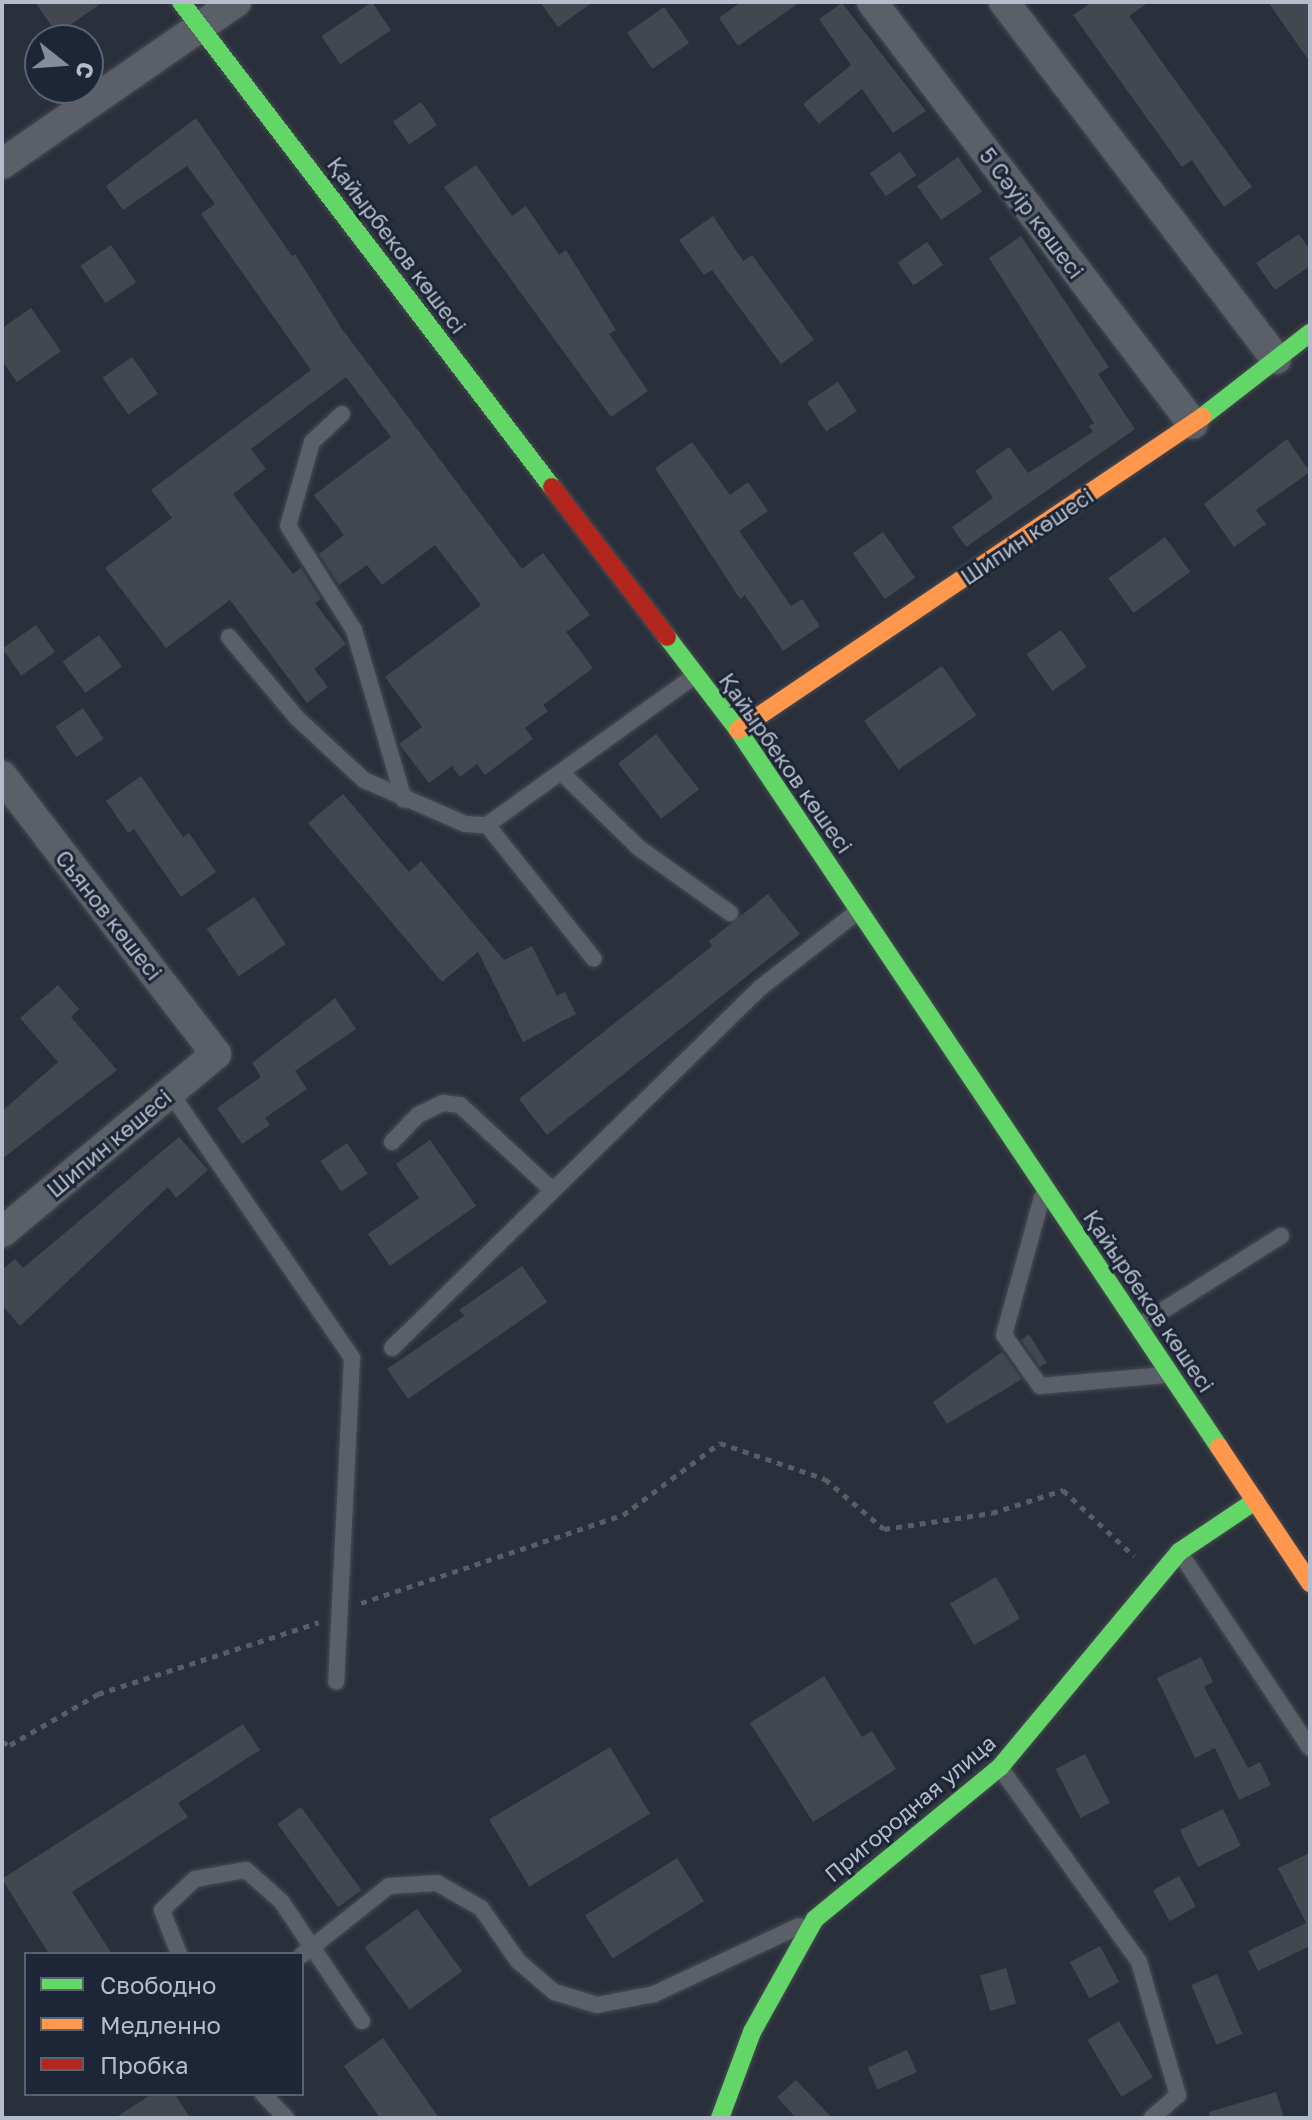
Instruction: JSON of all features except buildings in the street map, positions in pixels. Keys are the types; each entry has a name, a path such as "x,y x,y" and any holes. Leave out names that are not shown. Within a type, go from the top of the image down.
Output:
{"main road":[{"name":"Қайырбеков көшесі","path":"181,2 738,730 1310,1583"},
{"name":"Шипин көшесі","path":"738,730 1193,424 1310,333"},
{"name":"Пригородная улица","path":"815,1919 1000,1767 1179,1552 1255,1501"},
{"path":"720,2118 752,2032 815,1919"}],"street":[{"path":"2,164 236,2"},
{"name":"5 Сәуір көшесі","path":"872,2 1193,424"},
{"path":"1004,2 1276,359"},
{"name":"Сьянов көшесі","path":"2,776 216,1054"},
{"name":"Шипин көшесі","path":"2,1232 216,1054"}],"lane":[{"path":"342,414 312,442 288,526 354,630 404,800"},
{"path":"229,637 328,749 364,780 465,824 487,825 563,774 696,675"},
{"path":"563,774 639,848 730,913"},
{"path":"487,825 594,959"},
{"path":"392,1348 551,1189 760,988 859,911"},
{"path":"170,1092 352,1358 336,1682"},
{"path":"392,1142 418,1115 443,1103 460,1105 551,1189"},
{"path":"1045,1188 1004,1335 1040,1386 1170,1375"},
{"path":"1138,1326 1281,1236"},
{"path":"1179,1552 1310,1748"},
{"path":"1000,1767 1139,1962 1178,2095 1152,2118"},
{"path":"178,1952 162,1910 195,1879 246,1870 281,1901 306,1951 362,2021"},
{"name":"Пригородная улица","path":"306,1951 389,1886 437,1883 481,1908 518,1961 554,1992 597,2005 654,1994 815,1919"},
{"path":"265,2096 286,2118"}],"path":[{"path":"2,1742 10,1745 98,1694 339,1613 390,1590 496,1561 623,1515 720,1443 825,1479 884,1529 992,1513 1063,1490 1159,1576"}],"traffic: fast":[{"path":"181,2 552,487"},
{"path":"1202,417 1310,333"},
{"path":"667,637 738,730 1219,1447"},
{"path":"720,2118 752,2032 815,1919 1000,1767 1179,1552 1255,1501"}],"traffic: slow":[{"path":"738,730 1202,417"},
{"path":"1219,1447 1310,1583"}],"traffic: jam":[{"path":"552,487 667,637"}]}
